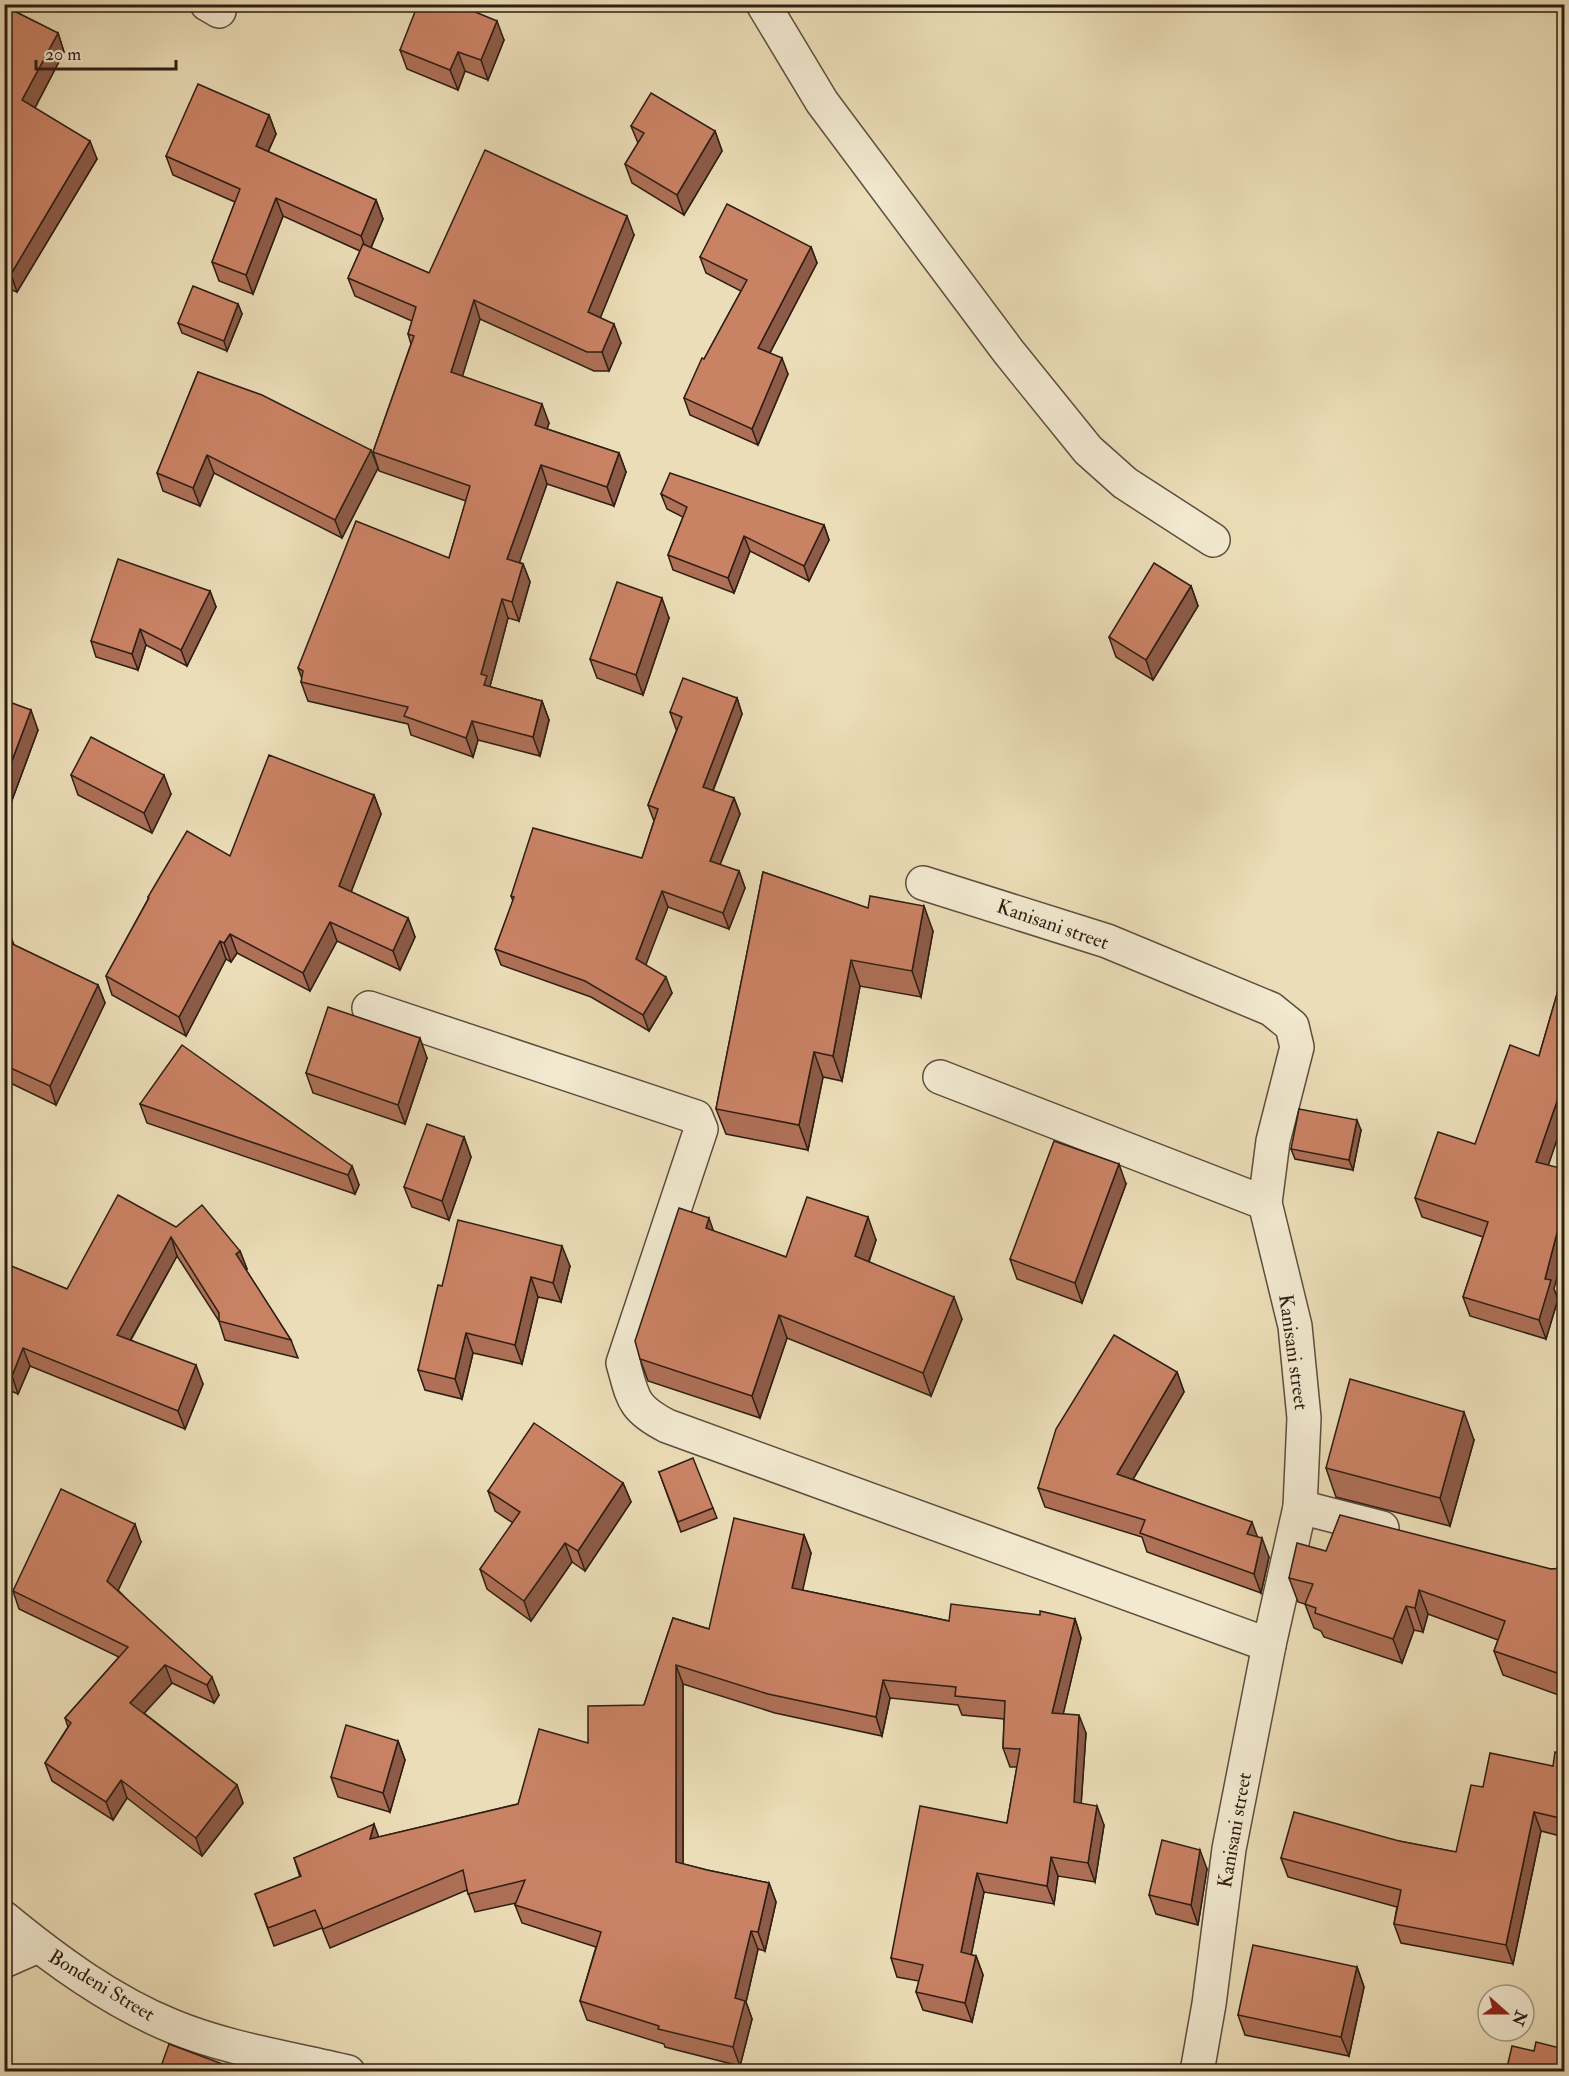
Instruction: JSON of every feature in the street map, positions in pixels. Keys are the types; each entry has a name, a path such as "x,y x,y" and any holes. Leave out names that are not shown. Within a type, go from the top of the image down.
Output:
{"street":[{"path":"763,4 822,102 1008,351 1088,450 1125,483 1213,540"},
{"name":"Kanisani street","path":"923,883 1107,941 1271,1009 1292,1026 1297,1047 1273,1141 1265,1203 1295,1326 1304,1418 1300,1507 1269,1645 1228,1849 1209,2004 1197,2072"},
{"path":"369,1008 696,1117 701,1129 623,1363 633,1398 646,1416 667,1426 1269,1645"},
{"path":"940,1077 1265,1203"},
{"path":"1300,1507 1415,1537"},
{"name":"Bondeni Street","path":"4,1918 38,1946 125,2003 173,2027 225,2043 348,2072"},
{"path":"4,1961 38,1946"}],"building":[{"path":"418,4 456,4 497,21 481,60 458,52 450,70 400,50"},
{"path":"4,6 58,33 22,100 90,141 11,274 4,272"},
{"path":"198,84 269,115 256,146 376,200 361,236 276,198 246,275 212,262 240,189 166,156"},
{"path":"651,93 715,131 677,195 625,164 644,133 631,126"},
{"path":"485,150 627,216 588,312 614,324 602,352 587,352 474,300 451,372 542,404 535,425 619,453 607,487 541,465 507,559 523,564 512,602 502,599 481,674 487,676 484,685 542,701 533,737 472,721 466,738 404,716 408,707 301,682 303,671 298,668 356,521 449,558 470,486 373,452 414,336 408,334 416,307 348,278 363,244 429,273"},
{"path":"727,204 811,247 758,348 782,358 752,429 684,398 702,358 704,359 747,280 700,257"},
{"path":"193,286 238,304 224,341 178,323"},
{"path":"198,372 262,395 371,450 335,520 207,455 193,488 157,473"},
{"path":"670,473 824,525 804,566 744,536 728,578 668,555 687,507 661,494"},
{"path":"118,559 210,591 181,650 140,629 132,654 91,641"},
{"path":"1154,563 1191,586 1146,660 1109,637"},
{"path":"617,582 662,598 636,675 590,659"},
{"path":"683,678 737,698 703,787 734,798 710,861 739,871 723,913 662,891 636,959 666,977 643,1015 585,981 495,949 514,897 511,896 533,828 642,858 658,809 648,805 682,717 670,712"},
{"path":"4,700 31,710 4,782"},
{"path":"91,737 164,775 144,813 71,775"},
{"path":"269,755 374,795 339,886 408,918 393,951 330,922 303,973 230,934 224,943 220,941 179,1017 106,976 148,897 187,831 230,856"},
{"path":"763,872 868,908 870,896 924,906 912,971 851,960 833,1056 814,1052 799,1125 716,1109"},
{"path":"4,930 9,932 4,940"},
{"path":"4,940 98,985 50,1086 4,1065"},
{"path":"1564,970 1564,1081 1536,1162 1564,1169 1564,1206 1545,1279 1551,1280 1539,1320 1463,1297 1488,1222 1415,1198 1438,1132 1475,1144 1510,1045 1539,1056"},
{"path":"328,1007 420,1038 398,1105 306,1073"},
{"path":"182,1045 352,1166 348,1175 140,1104"},
{"path":"1299,1109 1357,1120 1349,1160 1291,1149"},
{"path":"427,1124 464,1137 442,1201 404,1187"},
{"path":"1054,1141 1119,1164 1075,1283 1010,1259"},
{"path":"118,1195 176,1227 202,1205 240,1251 236,1254 291,1340 219,1321 219,1313 171,1237 117,1335 196,1365 178,1411 23,1348 12,1376 4,1373 4,1263 67,1289"},
{"path":"807,1197 868,1217 855,1256 954,1297 923,1373 779,1315 752,1396 640,1359 635,1341 679,1208 709,1218 706,1228 786,1257"},
{"path":"458,1220 562,1246 553,1283 531,1277 515,1345 466,1333 455,1379 418,1370 438,1285 442,1286"},
{"path":"1114,1335 1177,1372 1117,1474 1252,1522 1247,1534 1262,1538 1254,1574 1140,1533 1145,1520 1038,1488 1056,1429"},
{"path":"1350,1379 1464,1412 1440,1498 1326,1468"},
{"path":"534,1423 623,1483 578,1551 565,1543 524,1601 480,1569 520,1512 488,1491"},
{"path":"693,1458 713,1508 678,1522 659,1472"},
{"path":"61,1489 135,1524 107,1581 212,1677 207,1685 165,1665 130,1703 237,1785 196,1838 121,1780 106,1802 45,1763 71,1723 65,1718 128,1647 13,1591"},
{"path":"1340,1515 1551,1569 1564,1569 1564,1662 1560,1674 1494,1651 1505,1621 1419,1590 1415,1608 1406,1606 1393,1639 1315,1613 1316,1608 1305,1604 1313,1584 1289,1578 1297,1543 1326,1551"},
{"path":"734,1518 804,1535 792,1588 949,1621 951,1604 1040,1615 1040,1611 1075,1619 1052,1713 1079,1715 1074,1802 1097,1806 1088,1863 1051,1857 1047,1886 977,1873 961,1952 976,1956 965,2003 916,1992 923,1965 891,1958 920,1806 1007,1823 1020,1749 1003,1748 1005,1701 955,1696 956,1687 883,1680 876,1717 768,1694 676,1665 676,1862 769,1883 758,1932 751,1931 735,1998 745,2001 733,2047 658,2029 659,2026 580,2001 601,1932 515,1905 525,1880 468,1894 463,1870 323,1929 315,1910 268,1928 255,1894 301,1876 294,1858 374,1824 370,1839 518,1804 539,1729 588,1743 588,1706 644,1705 673,1618 709,1629"},
{"path":"346,1725 398,1741 383,1793 331,1777"},
{"path":"1555,1752 1564,1754 1564,1819 1534,1812 1506,1945 1394,1924 1401,1890 1281,1858 1294,1812 1399,1841 1456,1852 1471,1785 1483,1787 1490,1753 1553,1766"},
{"path":"1162,1840 1200,1850 1191,1905 1149,1895"},
{"path":"1253,1945 1357,1967 1341,2037 1238,2015"},
{"path":"1536,2042 1564,2049 1564,2072 1506,2072 1512,2046 1534,2051"},
{"path":"169,2044 225,2065 222,2072 159,2072"}]}
